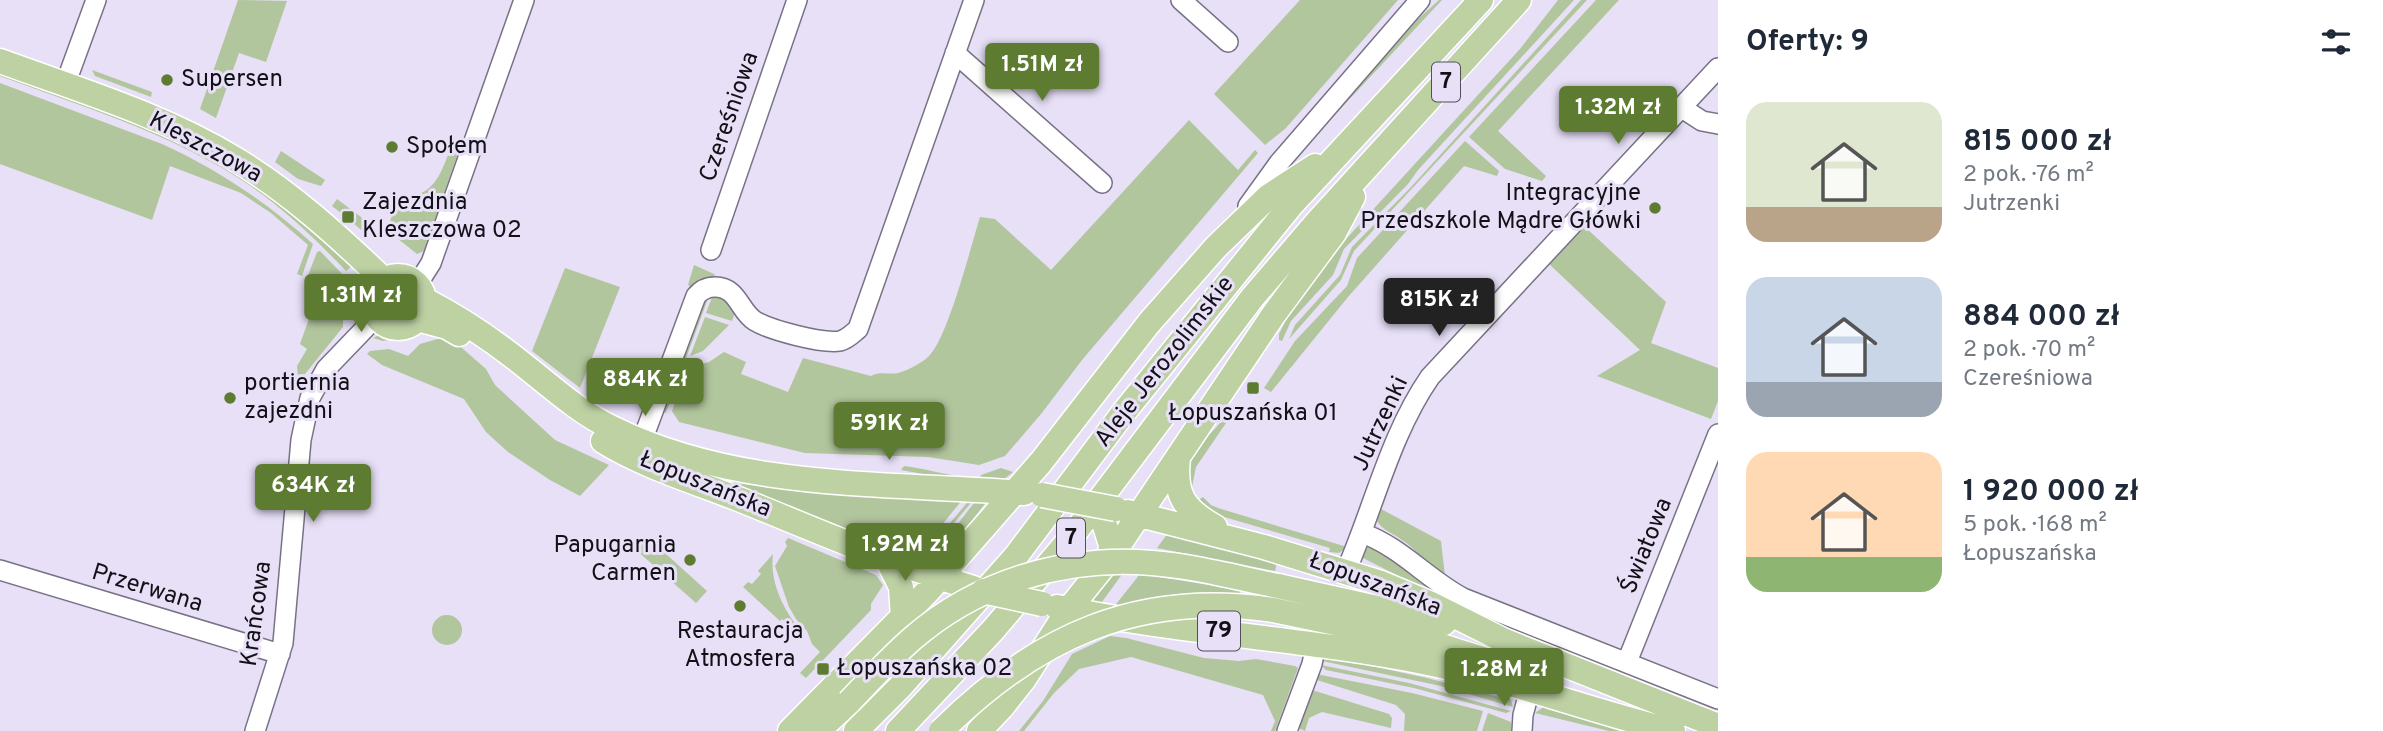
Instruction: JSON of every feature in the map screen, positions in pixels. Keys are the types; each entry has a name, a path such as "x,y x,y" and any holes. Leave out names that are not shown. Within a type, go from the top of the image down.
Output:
{"main road":[{"name":"Aleje Jerozolimskie","path":"856,731 900,687 1016,556 1124,412 1292,204 1481,0"},
{"name":"Aleje Jerozolimskie","path":"898,731 1029,589 1070,540 1252,298 1318,221 1519,0"},
{"name":"Kleszczowa","path":"0,61 185,132 233,158 304,208 384,280"},
{"path":"790,731 903,618 939,578 1041,462 1149,323 1216,247 1269,196 1345,146"},
{"path":"979,731 1024,679 1069,610 1110,558 1274,314 1334,233 1372,163"},
{"path":"401,276 419,301 404,327 394,327 384,324 376,317 372,300 376,289 384,280 401,276"},
{"name":"Łopuszańska","path":"419,301 461,319 488,337 588,415 642,441 701,460 761,475 803,481 1013,492"},
{"name":"Łopuszańska","path":"419,301 447,327 479,346 567,419 609,444 649,463 887,559 939,578 981,587"},
{"path":"1178,457 1176,477 1186,506 1199,518 1238,540"},
{"path":"1013,492 1084,502 1110,517 1110,558"},
{"name":"Łopuszańska","path":"1110,517 1140,514 1346,571 1404,592 1506,641 1718,726"},
{"path":"975,535 970,561 972,572 981,587 1069,610"},
{"path":"887,559 901,587 903,618"},
{"path":"818,731 914,637 938,619 994,587 1047,569 1099,562 1155,563 1276,598 1362,627 1454,649 1522,671 1675,731"},
{"path":"941,731 1013,668 1050,646 1098,626 1152,611 1276,598 1415,615 1506,641"},
{"name":"79","path":"1069,610 1316,644 1428,663 1675,731"}],"street":[{"path":"65,85 96,0"},
{"path":"419,301 524,0"},
{"name":"Czereśniowa","path":"710,250 797,0"},
{"path":"642,441 696,296 701,291 711,287 729,290 747,315 765,326 827,341 844,340 858,329 974,0"},
{"path":"1181,0 1228,43"},
{"name":"Aleje Jerozolimskie","path":"1216,247 1279,163 1420,0"},
{"path":"955,53 1102,183"},
{"name":"Jutrzenki","path":"1346,571 1399,436 1418,394 1430,377 1718,68"},
{"path":"1682,108 1702,121 1718,124"},
{"name":"Krańcowa","path":"255,731 280,654 301,440 310,398 326,369 376,317"},
{"name":"Światowa","path":"1627,662 1713,460 1718,433"},
{"path":"1362,533 1389,544 1444,587 1463,598 1718,699"},
{"name":"Przerwana","path":"0,570 280,654"},
{"path":"1287,731 1316,644"},
{"path":"1522,731 1530,689"}],"green space":[{"path":"238,0 287,1 266,62 239,53 216,118 200,109"},
{"path":"1300,0 1398,0 1286,128 1265,145 1214,94"},
{"path":"1442,0 1290,163 1418,19"},
{"path":"1558,0 1574,0 1408,184 1344,249 1333,275 1291,321 1282,341 1279,340 1286,320 1326,261 1520,49"},
{"path":"1581,0 1587,0 1354,251 1341,280 1289,339 1295,325 1340,275 1352,247 1412,186"},
{"path":"1596,0 1619,0 1498,131 1546,176 1542,181 1505,169 1469,137"},
{"path":"0,69 177,137 291,208 352,266 346,271 281,209 237,177 209,161 121,120 0,76"},
{"path":"92,70 152,92 151,97 95,76"},
{"path":"0,83 162,144 241,188 313,244 302,276 297,274 308,245 271,213 241,193 170,166 152,220 0,164"},
{"path":"1189,120 1238,170 1255,150 1258,153 1082,360 1005,456 979,465 928,457 805,453 679,422 672,411 687,368 709,362 724,352 746,362 741,374 788,392 803,358 871,376 898,373 917,365 935,349 942,333 958,292 980,217 995,219 1051,270"},
{"path":"1465,141 1499,171 1497,176 1464,166 1348,297 1271,392 1264,388 1295,341 1347,286 1357,258"},
{"path":"281,151 325,180 321,186 298,179 275,162"},
{"path":"449,153 458,153 424,251 417,254 387,230 397,201 419,194 430,187 438,177"},
{"path":"337,199 373,226 366,234 344,211 341,213 332,206"},
{"path":"1584,226 1666,302 1651,343 1718,368 1718,401 1711,419 1597,376 1640,350 1547,262"},
{"path":"320,251 346,278 347,284 334,283 331,308 343,310 343,327 305,374 298,377 297,366 307,349 300,344 321,285 307,278 317,252"},
{"path":"694,265 716,277 693,288 688,285"},
{"path":"565,268 620,287 580,388 532,351"},
{"path":"362,278 365,299 357,319 355,298"},
{"path":"397,287 407,291 411,301 407,311 397,315 387,311 383,301 387,291"},
{"path":"714,292 719,292 735,313 732,321 706,313"},
{"path":"710,293 666,413 662,412 701,300"},
{"path":"705,317 729,325 703,351 690,356"},
{"path":"417,329 427,333 383,341 373,338 383,334"},
{"path":"441,338 462,348 486,369 495,385 555,440 609,465 580,496 508,452 486,432 464,399 382,365 367,354 370,351 389,349 408,356 420,344"},
{"path":"1222,421 1226,423 1196,467 1192,487 1186,491 1184,472 1195,450"},
{"path":"665,458 963,499 914,559"},
{"path":"904,466 962,477 945,478 901,470"},
{"path":"1001,468 1013,472 1003,480 979,480 981,475"},
{"path":"1203,497 1218,508 1347,547 1339,553 1329,552 1330,548 1214,514 1192,504"},
{"path":"977,499 987,501 936,568 927,564"},
{"path":"971,500 970,504 922,561 924,554"},
{"path":"1381,509 1441,541 1445,576 1408,544 1381,526 1376,519"},
{"path":"1168,533 1277,562 1275,571 1157,548"},
{"path":"646,536 707,591 696,603 635,549"},
{"path":"788,538 876,575 883,585 871,604 871,610 806,678 800,673 820,652 789,607 775,566 787,546 785,542"},
{"path":"1368,547 1377,547 1442,598 1361,557"},
{"path":"773,554 776,586 785,607 804,634 803,638 743,587 748,582 752,584 761,574 758,571"},
{"path":"1123,573 1099,606 1089,605 1112,574"},
{"path":"1140,574 1240,590 1240,596 1113,608"},
{"path":"447,615 458,619 462,630 458,641 447,645 436,641 432,630 436,619"},
{"path":"1110,636 1204,658 1239,661 1256,659 1298,668 1275,731 1271,731 1275,721 1263,695 1131,657 1079,669 1054,693 1024,731 1019,731 1043,701 1072,654"},
{"path":"1330,657 1503,698 1505,695 1511,700 1513,707 1441,686 1322,661"},
{"path":"1321,665 1409,683 1511,711 1506,713 1414,688 1326,670"},
{"path":"1316,674 1412,693 1483,711 1477,731 1404,731 1405,714 1396,705 1317,680"},
{"path":"1312,690 1389,714 1392,718 1391,728 1322,712 1309,718 1305,731 1296,727"},
{"path":"1545,706 1547,709 1620,731 1609,731 1535,713"},
{"path":"1488,713 1511,722 1511,731 1482,731"}],"place":[{"name":"Supersen","path":"167,80"},
{"name":"Społem","path":"392,147"},
{"name":"Integracyjne Przedszkole Mądre Główki","path":"1655,208"},
{"name":"Zajezdnia Kleszczowa 02","path":"348,217"},
{"name":"Łopuszańska 01","path":"1253,388"},
{"name":"portiernia zajezdni","path":"230,398"},
{"name":"Papugarnia Carmen","path":"690,560"},
{"name":"Restauracja Atmosfera","path":"740,606"},
{"name":"Łopuszańska 02","path":"823,669"}]}
